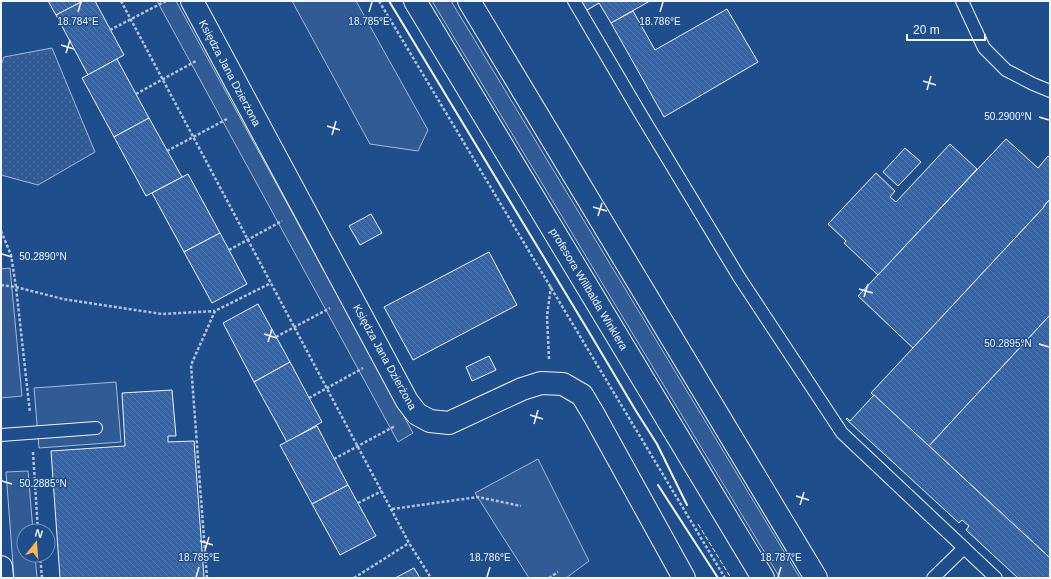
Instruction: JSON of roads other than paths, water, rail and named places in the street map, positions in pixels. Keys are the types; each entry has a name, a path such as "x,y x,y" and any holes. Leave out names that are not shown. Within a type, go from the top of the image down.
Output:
{"main road":[{"name":"Księdza Jana Dzierżona","path":"192,1 407,401 417,414 430,421 449,423 522,389 541,383 562,384 582,394 684,578"},
{"name":"profesora Wilibalda Winklera","path":"415,1 763,578"},
{"path":"468,1 816,578"},
{"path":"1,568 2,578"}],"lane":[{"path":"574,1 739,277 842,433 996,578"},
{"path":"962,1 984,48 1006,70 1050,91"},
{"path":"1,435 96,428"},
{"path":"933,578 964,548"}]}
